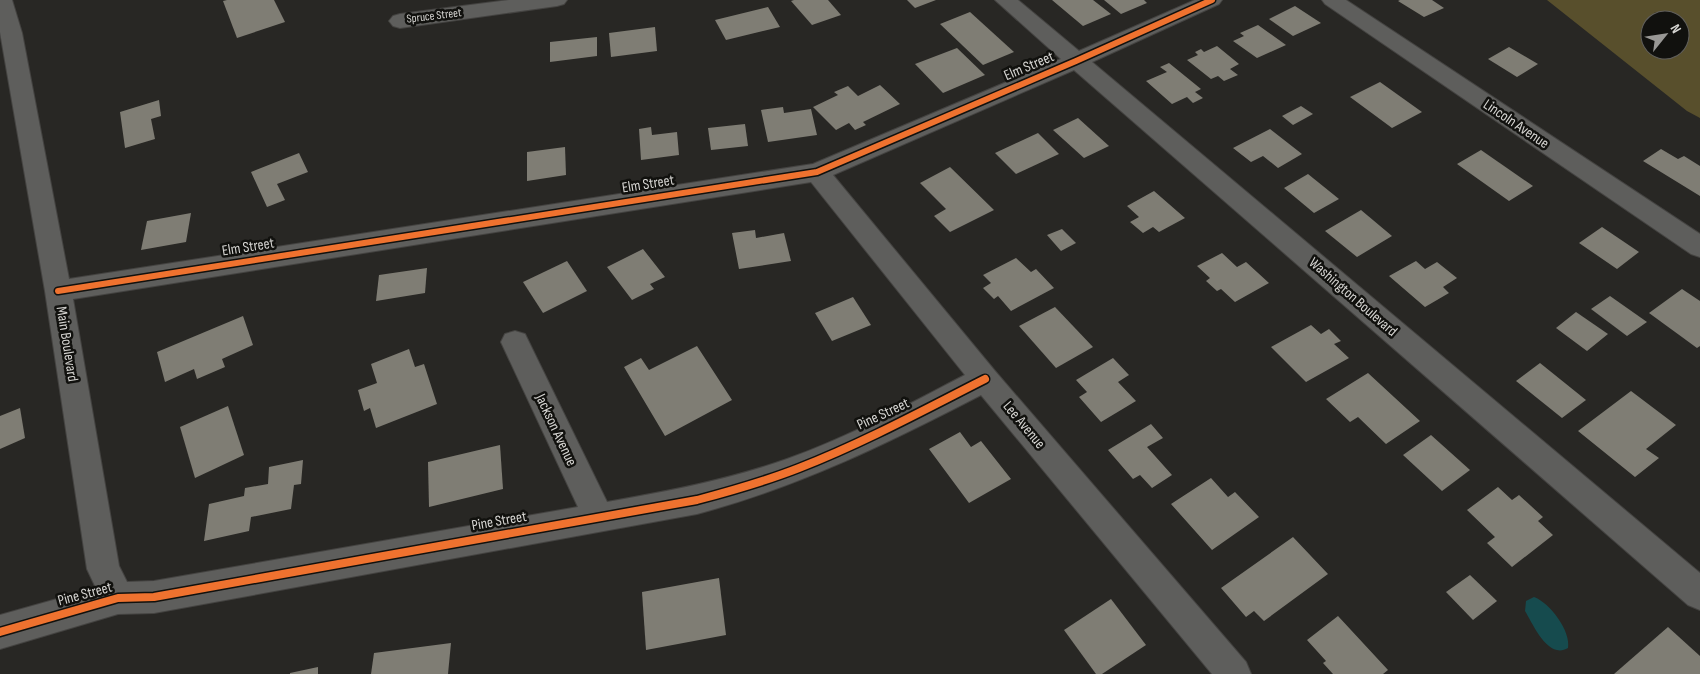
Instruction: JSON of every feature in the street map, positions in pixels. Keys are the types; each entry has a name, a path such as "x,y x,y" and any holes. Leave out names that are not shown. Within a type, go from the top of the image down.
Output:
{"street":[{"name":"Main Boulevard","path":"2,0 11,33 58,291 103,569 118,598"},
{"name":"Spruce Street","path":"400,21 557,0"},
{"name":"Washington Boulevard","path":"1005,0 1700,594"},
{"name":"Elm Street","path":"58,291 817,172 1076,61 1212,0"},
{"name":"Lincoln Avenue","path":"1332,0 1700,247"},
{"name":"Lee Avenue","path":"817,172 985,378 1234,674"},
{"name":"Jackson Avenue","path":"515,342 598,517"},
{"name":"Pine Street","path":"0,632 118,598 154,597 697,500 741,488 800,468 910,417 985,378"}],"shaded area":[{"path":"1547,0 1700,0 1700,118 1687,111"}],"water":[{"path":"1534,597 1553,611 1558,618 1566,634 1568,648 1554,649 1537,632 1525,611 1526,601"}],"building":[{"path":"274,0 285,22 237,38 223,1"},
{"path":"828,0 841,15 812,25 791,1"},
{"path":"907,0 936,0 915,8"},
{"path":"1052,0 1093,0 1111,14 1083,26"},
{"path":"1104,0 1144,0 1147,3 1121,14"},
{"path":"1432,0 1444,8 1424,17 1398,1"},
{"path":"1295,6 1321,23 1293,36 1269,19"},
{"path":"768,7 780,27 726,40 715,20"},
{"path":"970,12 1014,52 983,65 940,24"},
{"path":"1258,25 1286,45 1257,58 1233,41 1244,36 1240,33"},
{"path":"655,27 657,51 611,57 609,33"},
{"path":"597,37 597,56 550,62 550,42"},
{"path":"1217,46 1239,64 1230,69 1238,75 1224,81 1218,76 1211,79 1187,60 1198,55 1195,52 1201,49 1204,52"},
{"path":"1509,47 1538,64 1517,77 1488,59"},
{"path":"957,48 985,75 943,93 915,64"},
{"path":"1169,63 1201,89 1195,92 1203,98 1193,103 1187,97 1172,104 1146,81 1167,72 1160,67"},
{"path":"1380,82 1422,112 1392,128 1350,97"},
{"path":"880,85 900,104 863,122 866,125 855,130 849,123 836,130 813,107 838,95 834,92 848,86 858,96"},
{"path":"159,100 161,116 151,119 155,139 125,148 120,112"},
{"path":"1301,106 1313,114 1293,125 1282,116"},
{"path":"783,107 784,113 811,109 817,135 768,142 761,110"},
{"path":"1078,118 1109,146 1084,158 1053,130"},
{"path":"745,124 748,146 711,150 708,128"},
{"path":"651,127 652,135 677,132 679,155 641,160 639,129"},
{"path":"1270,129 1302,154 1278,168 1263,156 1251,162 1233,148"},
{"path":"1038,133 1059,154 1016,174 995,153"},
{"path":"565,147 566,175 527,181 527,152"},
{"path":"1661,149 1678,159 1684,156 1700,166 1700,196 1643,161"},
{"path":"1481,150 1533,186 1509,201 1457,164"},
{"path":"299,153 308,172 277,184 285,200 267,207 251,172"},
{"path":"950,167 994,210 950,232 934,216 946,209 920,183"},
{"path":"1308,174 1339,199 1314,213 1284,188"},
{"path":"1154,191 1185,218 1159,232 1153,227 1143,233 1130,222 1139,217 1127,206"},
{"path":"1361,210 1392,236 1357,257 1325,231"},
{"path":"191,213 186,242 141,250 147,221"},
{"path":"1602,227 1639,252 1617,269 1579,243"},
{"path":"1062,229 1076,243 1061,251 1047,235"},
{"path":"755,230 756,238 784,233 791,261 739,269 732,233"},
{"path":"643,249 665,277 650,284 654,289 632,300 607,267"},
{"path":"1222,253 1237,267 1246,262 1269,283 1235,302 1221,289 1217,291 1206,281 1210,278 1197,266"},
{"path":"1016,258 1031,272 1036,269 1054,288 1011,311 998,296 994,299 983,288 991,283 983,275"},
{"path":"567,261 587,291 543,313 523,282"},
{"path":"1416,261 1425,269 1437,262 1457,278 1443,287 1449,293 1425,307 1389,276"},
{"path":"427,268 425,293 376,301 379,275"},
{"path":"1682,289 1700,301 1700,346 1697,348 1649,313"},
{"path":"1610,296 1647,322 1627,336 1591,309"},
{"path":"853,297 871,325 832,341 815,313"},
{"path":"1055,307 1093,347 1056,368 1019,326"},
{"path":"1576,312 1608,334 1587,351 1556,328"},
{"path":"243,316 253,345 222,359 225,367 197,379 194,369 165,382 157,352"},
{"path":"1311,325 1321,334 1329,329 1341,341 1334,344 1349,358 1306,382 1271,347"},
{"path":"697,346 732,400 665,436 624,367 641,358 649,370"},
{"path":"409,349 415,367 424,364 437,404 376,428 370,408 364,411 358,390 377,383 371,364"},
{"path":"1113,358 1129,375 1118,382 1136,401 1101,422 1079,397 1087,392 1076,380"},
{"path":"1540,363 1586,400 1562,418 1516,381"},
{"path":"1368,373 1420,421 1386,444 1358,417 1350,422 1326,399"},
{"path":"1631,391 1676,425 1646,449 1659,458 1635,477 1578,431"},
{"path":"228,406 244,455 195,478 180,427"},
{"path":"20,408 25,438 0,449 0,416"},
{"path":"1151,424 1163,438 1147,447 1172,475 1152,488 1140,475 1133,479 1108,450"},
{"path":"960,432 971,447 981,441 1011,479 969,503 929,449"},
{"path":"1431,435 1470,470 1442,491 1403,455"},
{"path":"500,445 503,489 429,507 428,462"},
{"path":"303,460 301,484 294,485 291,509 251,517 249,531 204,541 209,504 244,496 245,488 268,484 269,467"},
{"path":"1211,478 1228,497 1235,492 1259,517 1212,550 1171,504"},
{"path":"1498,487 1512,500 1519,495 1543,517 1538,521 1553,535 1512,567 1487,543 1495,537 1467,510"},
{"path":"1293,537 1328,574 1264,621 1254,611 1246,617 1221,588"},
{"path":"1470,575 1497,601 1473,620 1446,592"},
{"path":"719,578 726,635 646,650 642,592"},
{"path":"1111,599 1146,645 1102,674 1096,674 1064,630"},
{"path":"1338,616 1388,670 1383,674 1333,674 1323,663 1326,661 1307,640"},
{"path":"1668,627 1700,656 1700,674 1614,674"},
{"path":"451,643 448,674 371,674 374,653"},
{"path":"318,667 318,674 290,674 290,673"}],"cycle path":[{"path":"58,291 817,172 1076,61 1212,0"},
{"path":"0,632 118,598 154,597 697,500 761,481 823,458 893,426 985,379"}]}
